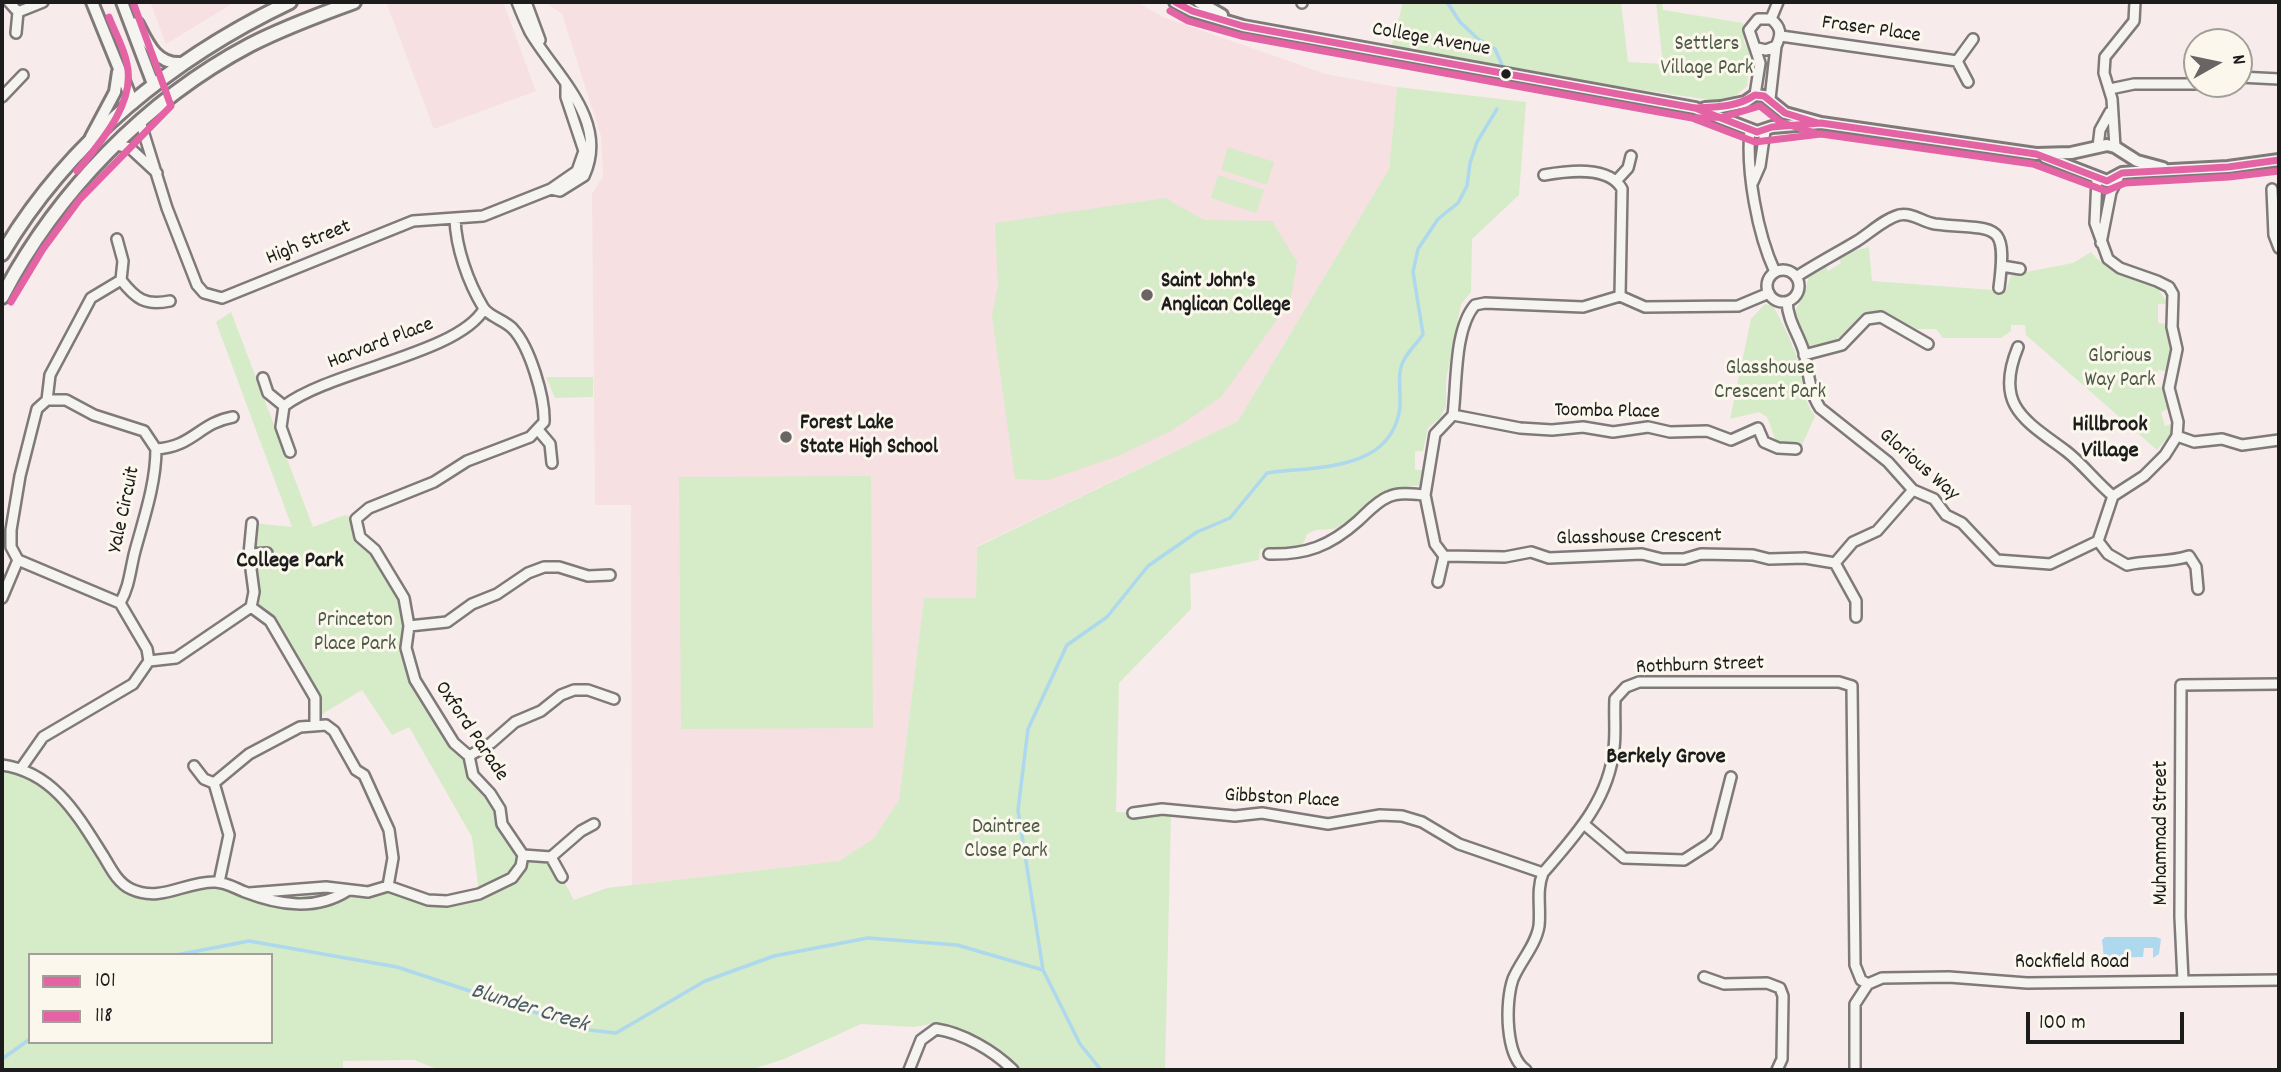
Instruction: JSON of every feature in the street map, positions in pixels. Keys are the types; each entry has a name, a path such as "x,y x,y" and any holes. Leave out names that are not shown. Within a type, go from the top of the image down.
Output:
{"main road":[{"path":"2,254 42,195 90,140 153,84 182,63 257,18 290,2"},
{"path":"2,297 45,226 117,145 161,103 248,46 354,2"},
{"path":"153,84 161,103"},
{"path":"133,103 140,121"}],"street":[{"path":"9,2 18,12 16,33"},
{"path":"18,12 43,2"},
{"path":"92,2 133,103"},
{"path":"122,2 153,84"},
{"name":"High Street","path":"140,121 167,208 197,285 214,297 230,296 414,220 483,216 551,189 561,191 578,183 584,176 592,154 590,133 575,94 530,32 517,2"},
{"name":"High Street","path":"526,2 543,49"},
{"name":"College Avenue","path":"1175,2 1243,26 1695,108 1748,128 1769,129 1821,123"},
{"name":"College Avenue","path":"1199,2 1243,26"},
{"path":"1771,19 1778,2"},
{"path":"2100,244 2111,192 2126,163 2119,150 2110,111 2110,89 2104,73 2105,57 2134,21 2135,2"},
{"path":"1753,182 1769,129 1777,120 1773,103 1776,46 1781,36 1779,26 1771,19 1758,19 1749,30 1750,40 1757,48 1760,62 1755,95"},
{"path":"130,23 138,24 152,51 170,62 182,63"},
{"name":"Fraser Place","path":"1781,36 1957,61"},
{"path":"1968,82 1957,61 1973,39"},
{"path":"1757,48 1766,50 1776,46"},
{"path":"90,140 115,92 118,71"},
{"path":"2,97 23,75"},
{"path":"2253,78 2279,79"},
{"path":"2110,89 2134,84 2183,84"},
{"name":"College Avenue","path":"1695,108 1745,102 1755,95 1773,103 1785,113 1821,123 2036,153 2097,148 2119,150 2137,162 2163,168"},
{"path":"1745,102 1741,113 1748,128 1748,165 1768,257 1775,272"},
{"path":"2110,111 2090,160 2095,176 2095,223 2100,244 2108,259 2120,268 2157,281 2169,288 2173,295 2172,327 2177,349 2169,388 2178,422 2177,436 2165,455 2144,476 2113,496 2098,541 2108,554 2127,565 2148,560 2169,562 2189,556 2196,568 2198,589"},
{"path":"117,145 130,148 158,174"},
{"name":"College Avenue","path":"2036,153 2107,181 2120,175 2163,168 2228,167 2279,160"},
{"path":"1617,180 1628,168 1631,156"},
{"path":"1544,175 1568,171 1610,176 1617,180 1622,189 1620,296"},
{"path":"2272,189 2274,235 2279,248"},
{"path":"1796,276 1900,214 1911,215 1931,223 1976,227 1993,232 2002,241 1999,288"},
{"path":"455,219 459,250 484,309 512,327 519,337 545,402 544,422 539,431 550,444 552,463"},
{"path":"117,239 123,261 121,280 136,299 153,304 170,300"},
{"path":"2002,266 2020,269"},
{"path":"1787,270 1796,276 1798,292 1787,302 1776,300 1769,293 1768,283 1775,272 1787,270"},
{"path":"23,767 43,737 132,684 149,661 148,649 120,603 18,560 11,547 11,530 20,476 37,409 47,400 50,375 91,298 121,280"},
{"path":"1438,582 1444,556 1435,544 1425,495 1430,480 1431,447 1435,434 1453,415 1455,379 1465,320 1475,305 1485,303 1583,307 1620,296 1645,307 1738,306 1769,293"},
{"name":"Glorious Way","path":"1787,302 1787,317 1804,355 1813,398 1820,408 1888,462 1913,490 1934,499 1945,514 1962,523 1997,560 2050,564 2098,541"},
{"name":"Harvard Place","path":"284,406 354,372 399,359 463,330 477,321 484,309"},
{"path":"1804,355 1842,345 1867,319 1881,317 1928,344"},
{"path":"2018,347 2010,368 2012,398 2017,413 2048,440 2067,452 2091,479 2113,496"},
{"path":"263,378 268,393 284,406 281,427 290,452"},
{"name":"Yale Circuit","path":"47,400 66,400 94,415 144,431 156,449 150,493 133,559 130,584 120,603"},
{"name":"Toomba Place","path":"1453,415 1520,428 1552,430 1583,427 1613,432 1648,427 1670,432 1707,431 1731,440 1758,428 1764,442 1778,449 1796,450"},
{"path":"156,449 181,444 218,420 233,417"},
{"name":"Oxford Parade","path":"523,855 502,824 500,809 490,793 473,775 469,756 454,743 415,681 406,648 409,626 404,598 375,550 360,537 356,519 369,508 401,498 434,482 467,461 514,444 539,431"},
{"path":"2177,436 2194,442 2222,439 2242,445 2279,440"},
{"path":"1856,617 1856,601 1835,563 1853,542 1877,531 1913,490"},
{"path":"1269,554 1299,555 1322,546 1355,524 1386,498 1398,494 1425,495"},
{"path":"149,661 176,658 251,607 254,592 248,554 252,523"},
{"name":"Glasshouse Crescent","path":"1444,556 1505,557 1531,552 1549,558 1642,554 1673,559 1714,554 1835,563"},
{"path":"248,554 267,553"},
{"path":"2,598 18,560"},
{"path":"409,626 447,621 472,604 497,594 528,573 544,568 559,567 588,576 610,575"},
{"path":"251,607 270,621 315,698 315,724"},
{"name":"Rothburn Street","path":"1543,873 1585,825 1598,802 1614,749 1615,699 1626,687 1639,682 1839,682 1852,686 1854,965 1861,980 1868,984"},
{"name":"Muhammad Street","path":"2183,981 2180,917 2181,685 2279,684"},
{"path":"469,756 491,743 515,722 541,711 561,695 574,690 588,690 614,699"},
{"path":"214,783 249,754 300,727 326,725 334,732 356,770 371,786 372,797 393,843 388,886"},
{"path":"194,766 204,779 214,783 226,816 229,835 219,882"},
{"path":"4,767 23,767 65,800 118,879 132,890 153,894 175,892 219,882 274,901 321,904 347,891"},
{"path":"1585,825 1624,858 1684,860 1709,844 1716,836 1731,777"},
{"name":"Gibbston Place","path":"1132,813 1162,809 1235,816 1262,813 1328,824 1380,815 1402,816 1422,822 1459,844 1543,873"},
{"path":"249,893 326,887 368,891 388,886 428,900 447,901 479,894 512,877 522,866 523,855 551,857 581,831 594,824"},
{"path":"551,857 562,877"},
{"path":"1526,1070 1516,1061 1510,1049 1510,990 1539,926 1539,882 1543,873"},
{"path":"1704,977 1724,985 1767,983 1780,988 1783,996 1782,1059 1777,1070"},
{"name":"Rockfield Road","path":"1868,984 1875,979 1949,977 2027,983 2279,980"},
{"path":"1855,1070 1855,1004 1868,984"},
{"path":"909,1070 921,1040 936,1029 947,1031 986,1049 1013,1070"}],"shaded area":[{"path":"150,2 235,2 166,44"},
{"path":"386,2 503,2 536,91 434,129"},
{"path":"545,2 1137,2 1163,17 1326,74 1397,87 1389,169 1238,421 977,546 976,598 924,598 899,800 874,838 839,861 632,885 631,505 595,505 592,194 603,176 601,136 562,14"}],"green space":[{"name":"Settlers Village Park","path":"1403,2 1621,2 1628,62 1663,64 1656,2 1662,2 1663,10 1743,23 1744,42 1750,52 1747,86 1733,98 1718,101 1390,53"},
{"name":"Daintree Close Park","path":"1397,87 1526,102 1519,195 1472,239 1471,292 1461,304 1446,380 1446,406 1440,418 1428,428 1423,451 1415,451 1415,470 1423,470 1420,485 1386,490 1355,518 1334,529 1316,530 1307,534 1301,549 1260,549 1259,560 1190,574 1191,609 1119,683 1116,812 1171,815 1165,1070 1022,1070 998,1050 973,1036 936,1023 914,1027 861,1024 784,1059 750,1070 440,1070 414,1060 343,1061 343,1070 2,1070 2,770 9,766 22,767 65,800 118,879 153,894 208,882 249,893 347,891 388,886 428,900 479,893 472,837 409,727 392,735 362,690 324,713 315,724 315,698 270,621 251,607 252,523 292,527 216,322 231,312 313,527 345,515 356,519 356,528 375,550 404,598 409,665 454,743 469,756 473,775 490,793 502,824 523,854 551,857 574,900 607,888 839,861 874,838 899,800 924,598 976,598 977,547 1238,421 1389,169"},
{"path":"1228,147 1274,162 1267,185 1221,170"},
{"path":"1218,175 1264,190 1256,213 1211,198"},
{"path":"1165,198 1204,220 1272,221 1297,262 1290,302 1221,397 1171,431 1118,456 1048,480 1015,479 992,316 998,286 995,223"},
{"name":"Glorious Way Park","path":"1869,247 1872,281 2006,291 2011,275 2073,263 2091,252 2113,270 2157,287 2168,304 2158,304 2158,323 2167,324 2171,348 2167,371 2158,370 2155,386 2164,388 2168,409 2161,412 2165,426 2173,423 2169,436 2157,450 2026,335 2025,325 2011,325 2011,331 2001,338 1943,338 1936,329 1917,329 1886,314 1863,313 1837,340 1809,346 1802,337 1793,314 1804,295 1810,272 1823,263 1828,271 1841,263 1837,255"},
{"name":"Glasshouse Crescent Park","path":"1765,304 1773,306 1789,338 1797,358 1805,395 1815,416 1802,445 1777,444 1767,417 1759,412 1730,419 1751,319"},
{"path":"546,377 593,377 593,397 555,398"},
{"path":"871,476 873,728 681,729 679,477"}],"water":[{"path":"2105,937 2156,937 2161,939 2159,954 2153,958 2153,948 2144,948 2143,957 2104,958 2102,940"}],"waterway":[{"path":"1447,2 1460,22 1478,39 1495,49 1502,65"},
{"path":"1043,970 1018,810 1028,729 1067,645 1107,617 1148,566 1197,532 1230,518 1267,473 1325,467 1364,457 1380,447 1392,433 1400,406 1401,366 1423,334 1413,272 1418,249 1438,219 1458,203 1467,186 1470,163 1477,142 1497,109"},
{"name":"Blunder Creek","path":"186,953 249,941 397,967 589,1030 616,1033 705,981 774,956 868,938 957,945 1043,970 1080,1044 1101,1070"},
{"name":"Blunder Creek","path":"2,1059 28,1040"}],"transit line":[{"name":"118","path":"11,302 43,249 80,199 171,106 133,2"},
{"name":"101","path":"1175,2 1192,11 1243,26 1695,108 1757,132 1772,127 1821,123 2036,154 2107,181 2122,173 2228,167 2279,160"},
{"name":"118","path":"1170,11 1188,21 1241,36 1692,118 1755,142 1821,134 2033,164 2106,191 2125,183 2279,171"},
{"name":"118","path":"77,171 114,122 126,93 126,58 109,17"},
{"name":"101","path":"1696,108 1727,106 1755,95 1764,96 1785,113 1818,123"},
{"name":"118","path":"1696,118 1723,117 1760,106 1780,122 1815,133"}],"place":[{"name":"Saint John's Anglican College","path":"1147,295"},
{"name":"Forest Lake State High School","path":"786,437"}],"district":[{"name":"Hillbrook Village","path":"2110,440"},
{"name":"College Park","path":"290,563"},
{"name":"Berkely Grove","path":"1666,759"}],"park label":[{"name":"Princeton Place Park","path":"355,634"}]}
